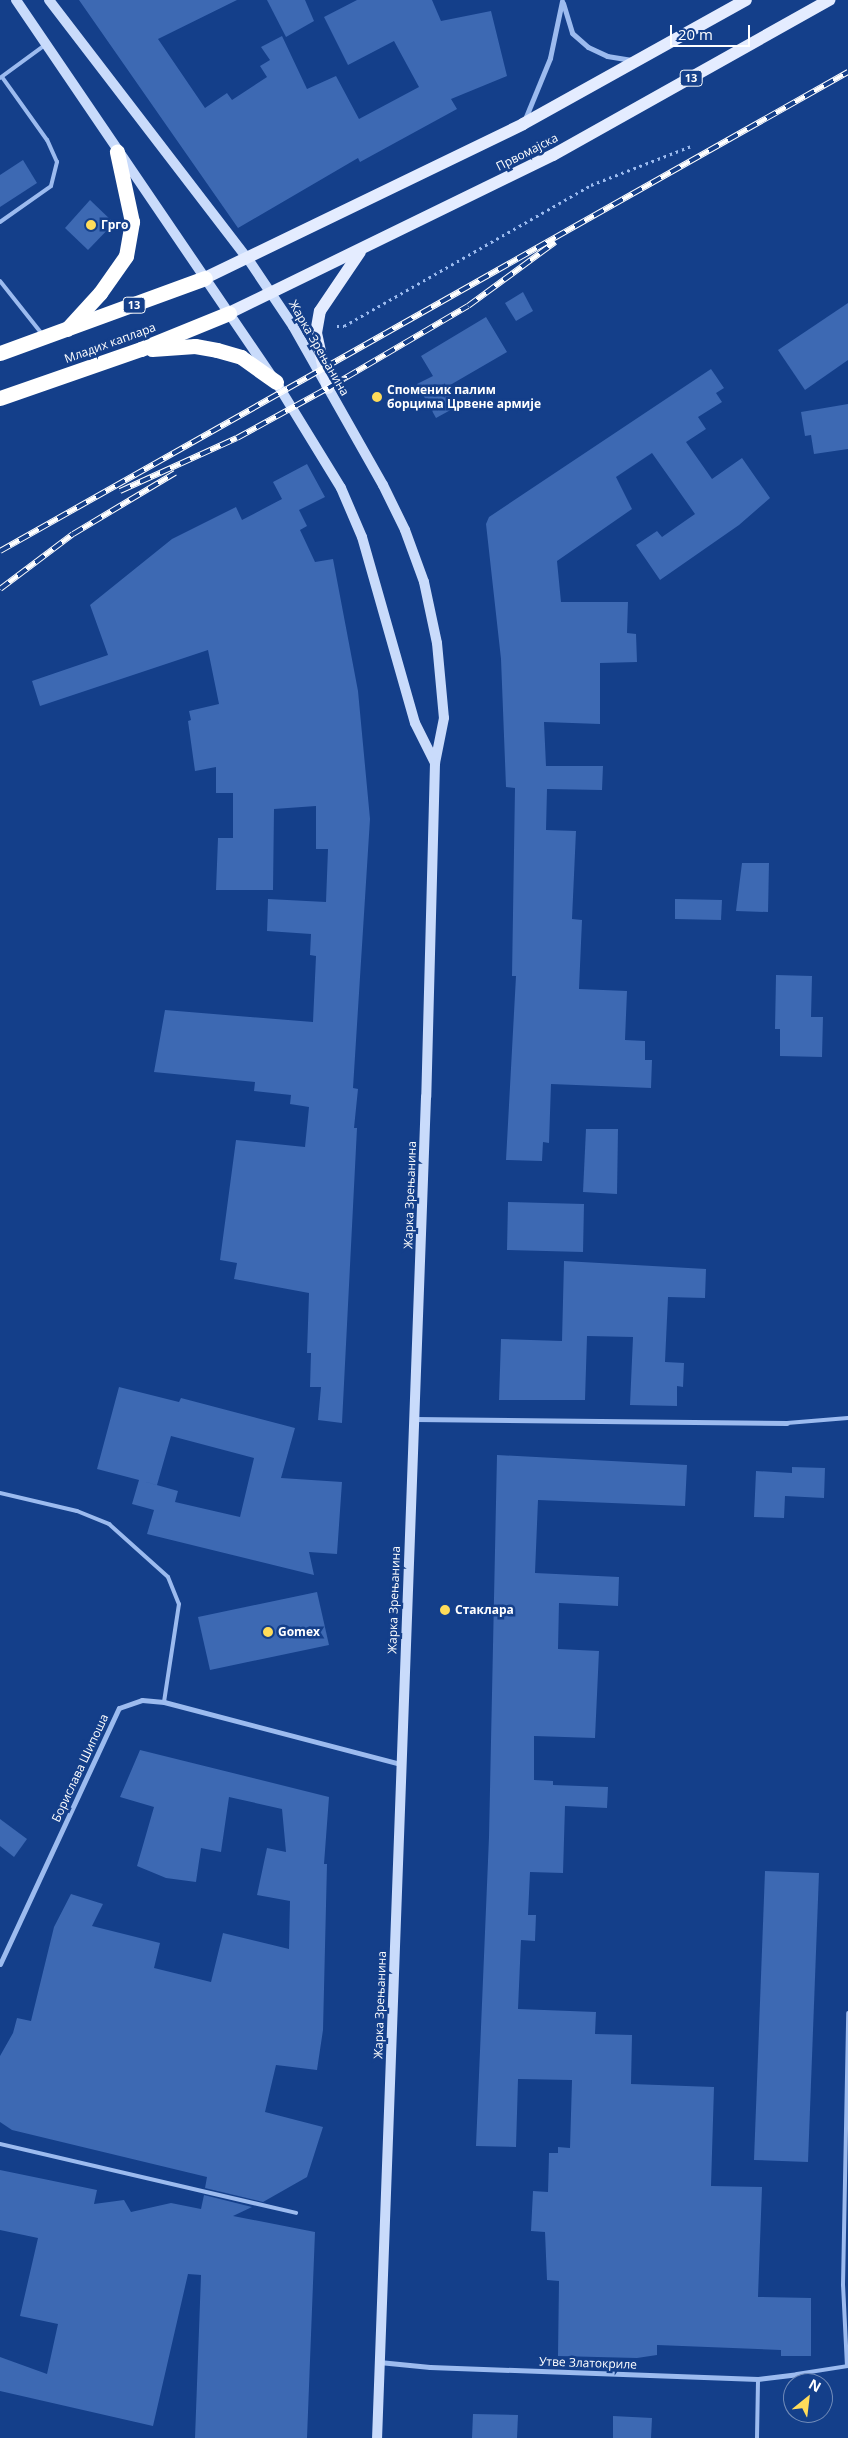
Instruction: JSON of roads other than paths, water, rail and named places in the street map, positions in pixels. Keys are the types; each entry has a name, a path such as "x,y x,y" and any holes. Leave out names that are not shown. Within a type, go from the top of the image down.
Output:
{"highway":[{"path":"64,332 100,293 126,256 132,222 117,152"},
{"name":"13","path":"0,353 64,332 205,278"},
{"name":"Младих каплара","path":"0,398 141,349 229,313"},
{"path":"141,349 194,346 217,350 241,357 276,382"}],"main road":[{"name":"13","path":"205,278 248,259 522,124 746,0"},
{"name":"Првомајска","path":"229,313 273,294 553,155 830,0"},
{"path":"328,388 316,333 317,324 330,291 361,250"}],"street":[{"name":"Жарка Зрењанина","path":"16,0 44,45 276,382 341,488 362,537 415,723 435,762"},
{"name":"Жарка Зрењанина","path":"49,0 273,294 383,485 424,582 437,643 444,718 435,762 415,1419 376,2438"},
{"path":"562,0 572,33 588,46 607,56 637,61"},
{"path":"522,124 550,58 562,0"},
{"path":"415,1419 788,1423"},
{"name":"Борислава Шипоша","path":"0,1964 119,1708 142,1700 164,1702 401,1764"},
{"name":"Утве Златокриле","path":"379,2362 430,2367 758,2379 783,2376"}],"lane":[{"path":"0,222 51,186 58,162 48,140 1,78 44,45"},
{"path":"0,281 45,338"},
{"path":"788,1423 848,1418"},
{"path":"0,1493 77,1511 109,1524 168,1577 179,1604 164,1702"},
{"path":"803,2373 848,2366 843,2285 848,2013"},
{"path":"0,2144 296,2213"},
{"path":"757,2438 758,2379"}],"railway":[{"path":"0,551 848,72"},
{"path":"120,491 237,438 328,388 468,306 555,242"},
{"path":"0,589 73,534 175,473"}],"place":[{"name":"Грго","path":"91,225"},
{"name":"Споменик палим борцима Црвене армије","path":"377,397"},
{"name":"Стаклара","path":"445,1610"},
{"name":"Gomex","path":"268,1632"}]}
